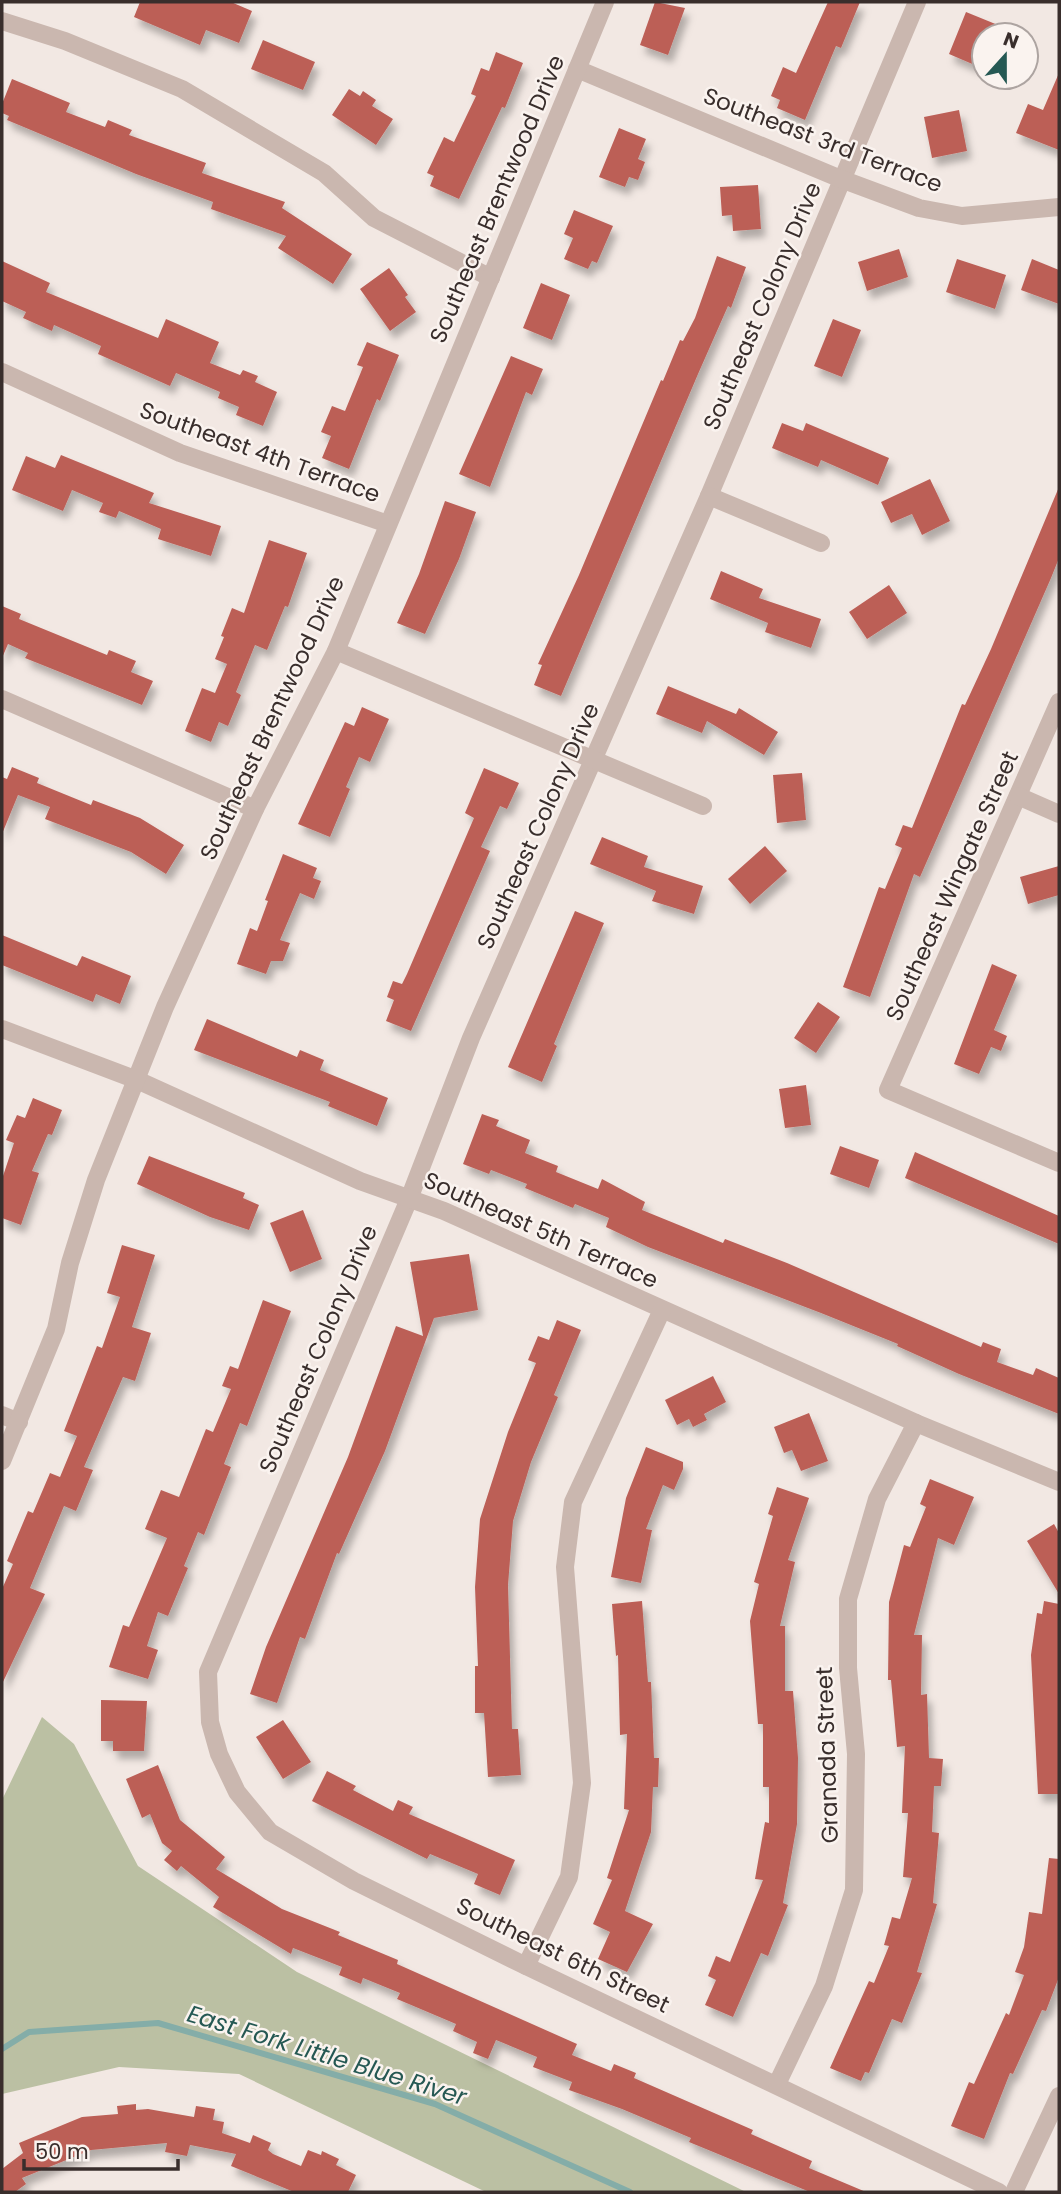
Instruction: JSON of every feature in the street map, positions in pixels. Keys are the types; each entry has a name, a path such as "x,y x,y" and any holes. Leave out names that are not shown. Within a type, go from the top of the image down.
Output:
{"street":[{"name":"Southeast Brentwood Drive","path":"2,1461 56,1329 70,1263 96,1180 165,1007 255,809 335,651 606,2"},
{"name":"Southeast Colony Drive","path":"208,1672 409,1199 471,1038 709,496 917,2"},
{"path":"2,22 65,41 182,89 324,173 374,218 491,278"},
{"name":"Southeast 3rd Terrace","path":"577,69 919,208 961,216 1007,209 1059,207"},
{"name":"Southeast 4th Terrace","path":"2,372 180,453 388,524"},
{"path":"709,496 821,543"},
{"path":"335,651 703,806"},
{"path":"2,699 255,809"},
{"name":"Southeast Wingate Street","path":"1059,702 888,1090 1059,1163"},
{"path":"1018,796 1059,814"},
{"name":"Southeast 5th Terrace","path":"2,1029 137,1080 360,1181 444,1211 916,1423 1059,1482"},
{"path":"526,1966 569,1877 582,1783 565,1567 573,1502 662,1310"},
{"path":"2,1415 19,1422"},
{"name":"Granada Street","path":"777,2084 824,1986 854,1890 856,1754 848,1668 848,1599 877,1499 916,1423"},
{"name":"Southeast 6th Street","path":"208,1672 210,1723 219,1754 237,1792 270,1832 354,1881 526,1966 999,2192"},
{"path":"1014,2192 1059,2096"}],"green space":[{"path":"42,1717 74,1744 138,1866 297,1972 746,2192 486,2192 239,2074 119,2067 2,2094 2,1800"}],"building":[{"path":"140,2 231,2 252,11 239,43 206,30 200,45 134,17"},
{"path":"655,2 685,8 668,55 640,45"},
{"path":"828,2 860,2 841,48 836,46 805,120 777,108 780,100 771,96 783,67 796,73"},
{"path":"966,12 988,21 970,21 970,63 949,54"},
{"path":"263,40 315,62 303,90 251,69"},
{"path":"496,52 523,63 505,108 502,107 459,199 430,186 434,176 427,173 444,137 454,142 476,96 471,94 481,68 489,71"},
{"path":"1059,73 1059,150 1016,133 1028,104 1043,110"},
{"path":"12,79 70,103 66,112 105,127 108,120 132,130 129,135 206,163 202,173 285,202 282,208 352,254 333,284 278,248 286,236 211,209 213,202 136,174 7,120 9,116 2,113 2,104"},
{"path":"349,89 360,96 363,91 376,100 372,106 393,119 376,145 332,115"},
{"path":"959,110 967,151 932,158 924,117"},
{"path":"619,128 646,139 638,159 645,162 638,180 629,177 625,187 599,177"},
{"path":"758,185 761,229 733,231 732,215 722,216 720,187"},
{"path":"574,210 613,226 597,263 592,261 588,269 564,259 573,238 564,234"},
{"path":"899,249 908,277 867,291 858,262"},
{"path":"717,256 746,267 731,308 728,306 698,374 561,696 534,685 542,665 538,664 579,575 661,380 663,381 680,340 683,341 695,318"},
{"path":"957,259 1006,275 995,309 946,292"},
{"path":"1032,259 1059,270 1059,304 1021,290"},
{"path":"2,261 50,283 46,292 158,338 166,319 219,342 210,363 240,375 243,370 258,376 255,382 277,392 263,426 236,415 239,407 218,398 220,392 176,373 170,386 98,354 101,346 54,325 52,331 23,318 26,312 2,301"},
{"path":"389,268 416,312 390,331 360,289"},
{"path":"541,283 570,295 552,340 523,328"},
{"path":"833,319 861,330 842,377 814,366"},
{"path":"367,342 399,355 380,401 377,399 349,469 322,458 331,436 321,432 332,406 345,411 363,367 357,365"},
{"path":"511,356 543,369 532,395 526,392 490,487 459,474"},
{"path":"782,423 803,431 806,423 889,458 878,485 821,460 818,467 772,448"},
{"path":"61,455 154,493 149,503 221,526 211,556 158,539 161,529 119,511 116,518 99,512 103,503 72,490 63,511 12,490 26,456 55,468"},
{"path":"930,479 950,521 922,535 912,514 891,523 881,502"},
{"path":"1059,487 1059,558 920,877 914,874 870,997 843,987 879,887 885,889 902,848 895,845 903,825 912,828 962,704 965,705 991,649"},
{"path":"445,501 476,512 459,559 425,634 397,623 419,574"},
{"path":"269,540 307,553 288,607 285,606 267,650 255,645 236,692 241,695 228,726 219,722 211,742 185,731 202,688 215,693 227,664 215,659 224,637 221,636 232,608 244,613"},
{"path":"721,571 763,589 759,598 821,619 811,648 765,632 768,623 710,599"},
{"path":"889,585 907,613 867,639 849,612"},
{"path":"2,606 21,614 19,619 107,655 109,650 136,661 131,672 153,681 142,705 25,658 28,653 8,644 2,658"},
{"path":"668,686 736,714 739,708 778,732 764,755 707,721 702,733 656,714"},
{"path":"362,707 389,719 370,762 359,757 346,787 350,789 330,837 298,824 345,722 354,726"},
{"path":"12,767 39,778 37,783 91,805 93,800 140,818 184,845 166,874 131,852 45,819 50,807 18,795 2,834 2,777 7,779"},
{"path":"484,768 519,783 507,809 500,806 481,847 490,851 411,1031 386,1021 394,1000 387,997 393,981 402,984 407,974 474,818 465,813"},
{"path":"802,773 806,820 777,823 773,775"},
{"path":"602,837 648,856 644,867 703,886 694,914 652,901 656,891 590,864"},
{"path":"765,846 787,871 750,904 728,879"},
{"path":"283,854 317,868 313,878 321,881 314,899 300,893 280,940 290,943 283,961 271,961 266,974 237,964 250,928 257,931 268,901 265,900"},
{"path":"1059,866 1059,895 1028,904 1020,877"},
{"path":"575,911 604,923 554,1044 557,1046 542,1082 508,1067"},
{"path":"2,935 77,966 82,956 131,976 120,1004 96,994 93,1002 2,965"},
{"path":"992,964 1017,975 994,1030 1007,1036 1001,1051 991,1047 979,1074 954,1064"},
{"path":"818,1002 840,1017 816,1053 794,1038"},
{"path":"207,1019 297,1057 300,1050 324,1060 320,1070 388,1098 377,1126 328,1106 330,1102 194,1050"},
{"path":"806,1085 811,1125 785,1128 779,1089"},
{"path":"33,1098 62,1110 32,1171 39,1173 21,1225 2,1218 2,1179 14,1143 6,1140 17,1115 25,1118"},
{"path":"482,1114 499,1120 496,1126 530,1140 525,1153 558,1166 556,1172 598,1189 602,1179 645,1202 642,1210 723,1243 725,1239 787,1263 981,1347 983,1342 1001,1349 997,1362 1033,1375 1036,1368 1059,1378 1059,1414 959,1374 897,1346 898,1344 648,1247 606,1227 609,1218 575,1204 573,1208 525,1188 527,1184 491,1170 489,1174 463,1164"},
{"path":"840,1146 879,1160 869,1188 830,1174"},
{"path":"915,1152 1059,1216 1059,1244 905,1178"},
{"path":"149,1156 245,1193 243,1198 259,1205 249,1230 210,1217 137,1184"},
{"path":"303,1210 322,1259 290,1272 270,1223"},
{"path":"122,1245 155,1255 132,1327 151,1333 135,1381 123,1377 84,1467 93,1470 76,1511 64,1506 30,1588 45,1594 2,1684 2,1589 13,1564 7,1561 28,1511 33,1513 50,1473 60,1477 77,1436 64,1431 97,1346 102,1348 120,1297 107,1293"},
{"path":"469,1254 478,1310 434,1318 385,1451 339,1554 337,1553 305,1639 300,1637 277,1703 250,1694 266,1647 348,1457 396,1326 423,1336 410,1262"},
{"path":"263,1300 291,1311 247,1426 240,1423 224,1464 231,1467 204,1535 198,1532 184,1566 188,1568 168,1616 158,1612 147,1646 158,1650 148,1679 109,1667 123,1625 129,1627 167,1538 145,1529 161,1490 179,1497 206,1429 213,1432 231,1389 222,1386 230,1366 238,1369"},
{"path":"557,1320 581,1330 554,1395 558,1397 531,1462 513,1521 508,1585 512,1729 518,1729 521,1775 488,1777 484,1713 475,1713 475,1666 478,1666 475,1587 480,1519 508,1432 536,1363 528,1360 538,1336 549,1340"},
{"path":"713,1376 726,1402 704,1414 707,1420 693,1427 689,1419 677,1425 665,1400"},
{"path":"809,1413 828,1461 801,1471 792,1450 784,1453 774,1427"},
{"path":"646,1447 683,1462 683,1469 674,1490 663,1485 646,1529 652,1530 641,1583 611,1577 626,1498"},
{"path":"930,1479 974,1497 954,1545 938,1538 914,1635 922,1635 921,1695 927,1694 929,1758 943,1759 941,1786 934,1786 932,1832 939,1833 933,1903 937,1904 917,1972 922,1973 902,2023 892,2019 869,2073 865,2072 861,2081 830,2068 869,1981 874,1983 889,1946 884,1945 892,1917 900,1919 912,1878 903,1877 908,1813 902,1813 905,1746 897,1747 891,1680 888,1680 889,1602 904,1545 910,1547 926,1507 920,1504"},
{"path":"777,1487 809,1498 788,1560 795,1562 780,1626 785,1626 785,1691 793,1691 798,1758 797,1824 783,1903 788,1905 768,1956 761,1953 733,2017 705,2005 716,1980 708,1976 716,1956 730,1962 763,1880 755,1879 765,1822 769,1823 769,1787 763,1787 763,1724 758,1724 750,1621 759,1584 754,1582 773,1516 768,1514"},
{"path":"1054,1524 1059,1533 1059,1594 1027,1541"},
{"path":"642,1601 648,1682 651,1682 654,1758 659,1758 658,1787 653,1787 651,1832 625,1911 653,1924 627,1972 598,1959 610,1932 593,1924 612,1880 607,1878 629,1810 624,1809 627,1734 620,1735 618,1655 616,1656 612,1604"},
{"path":"1044,1601 1059,1604 1059,1794 1038,1794 1031,1655 1037,1613 1042,1614"},
{"path":"101,1700 147,1701 144,1751 113,1751 113,1741 101,1741"},
{"path":"283,1720 311,1762 283,1779 256,1737"},
{"path":"158,1765 180,1820 225,1857 216,1869 282,1909 340,1932 338,1935 398,1960 397,1964 577,2044 572,2055 611,2071 614,2064 636,2073 634,2078 753,2130 751,2134 812,2161 809,2168 866,2192 810,2192 689,2142 691,2138 569,2090 572,2082 533,2067 537,2057 496,2040 488,2059 473,2053 477,2042 453,2031 456,2024 397,1999 400,1993 363,1978 361,1984 339,1975 342,1967 293,1948 291,1954 213,1907 219,1897 181,1866 177,1871 164,1860 172,1851 162,1843 150,1814 142,1818 126,1779"},
{"path":"327,1771 356,1786 353,1790 393,1811 398,1800 413,1807 409,1814 515,1860 500,1895 474,1884 478,1874 430,1854 427,1859 312,1801"},
{"path":"1049,1858 1059,1859 1059,1977 1046,2011 1042,2010 1013,2074 1010,2073 984,2139 951,2126 969,2082 974,2084 1006,2013 1009,2015 1024,1975 1015,1972 1024,1947 1029,1912 1042,1914"},
{"path":"136,2104 136,2110 148,2109 194,2117 196,2106 215,2109 213,2120 224,2122 222,2133 250,2143 253,2135 271,2143 268,2150 273,2154 301,2166 308,2150 321,2155 322,2151 339,2159 336,2165 356,2175 348,2192 294,2192 231,2166 236,2154 190,2145 187,2156 165,2152 167,2143 91,2150 22,2178 26,2184 15,2192 2,2192 2,2169 23,2153 19,2143 82,2117 118,2114 117,2106"}],"waterway":[{"name":"East Fork Little Blue River","path":"2,2049 29,2032 158,2023 435,2104 630,2192"}]}
